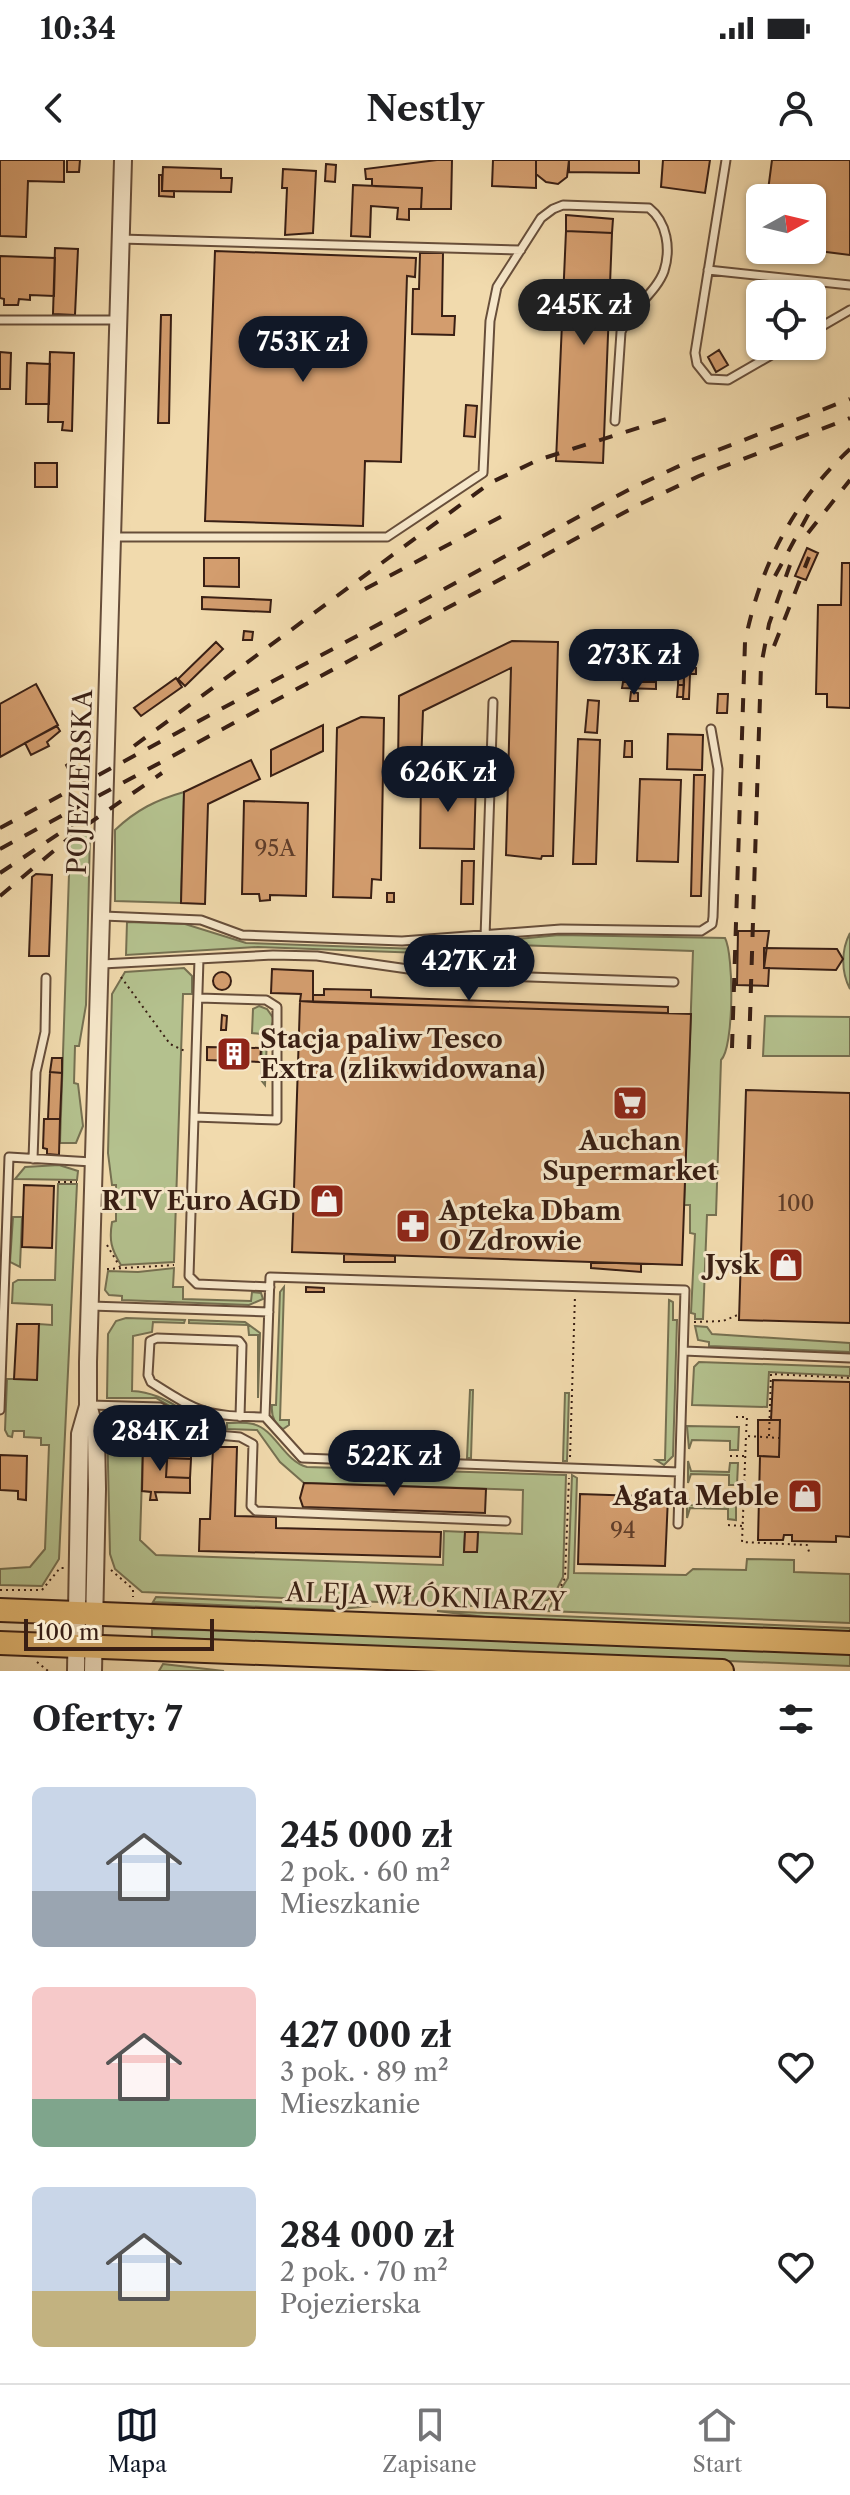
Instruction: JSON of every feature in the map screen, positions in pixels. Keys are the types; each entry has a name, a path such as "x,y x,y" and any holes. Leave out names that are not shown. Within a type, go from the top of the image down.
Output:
{"main road":[{"name":"ALEJA WŁÓKNIARZY","path":"0,1610 850,1643"},
{"path":"0,1643 85,1645 410,1665 722,1671"}],"street":[{"name":"POJEZIERSKA","path":"76,1671 85,1645 96,1433 88,1405 90,1306 123,160"},
{"name":"POJEZIERSKA","path":"85,1645 93,1671"}],"lane":[{"path":"726,160 695,353 701,372 709,379 728,380 763,360"},
{"path":"112,537 387,537 398,533 483,473 492,305 497,287 541,218 563,205 649,208 659,216 666,233 664,272 626,319 621,332 615,421"},
{"path":"120,239 521,250"},
{"path":"708,270 850,285"},
{"path":"826,324 850,310"},
{"path":"0,320 118,320"},
{"path":"485,937 493,702"},
{"path":"101,916 201,920 242,935 414,941 561,929 694,932 707,929 713,917 718,769 711,729"},
{"path":"99,964 317,956 443,974 674,982"},
{"path":"199,959 190,1279 197,1284 270,1287"},
{"path":"33,1159 36,1072 45,1032 46,978"},
{"path":"194,1117 277,1120 277,1007 266,1000 199,998"},
{"path":"0,1156 94,1162"},
{"path":"0,1410 9,1157"},
{"path":"678,1524 685,1290 270,1277 265,1417 295,1453 310,1460 679,1472"},
{"path":"90,1306 269,1312"},
{"path":"240,1417 242,1345 239,1341 157,1338 150,1341 148,1375 151,1382 200,1412 240,1417 265,1417"},
{"path":"684,1351 850,1358"},
{"path":"88,1405 160,1407 206,1434 240,1437 253,1444 251,1506 256,1511 506,1521"}],"path":[{"path":"121,977 170,1044 177,1050 196,1055"},
{"path":"58,1182 80,1182"},
{"path":"106,1244 121,1269"},
{"path":"101,1270 174,1265"},
{"path":"570,1462 575,1287"},
{"path":"693,1322 723,1321 740,1314"},
{"path":"769,1437 771,1374 850,1378"},
{"path":"104,1420 147,1418 160,1407"},
{"path":"736,1417 747,1417 742,1542 807,1545 810,1555"},
{"path":"746,1436 780,1438"},
{"path":"730,1456 745,1456"},
{"path":"536,1613 556,1595 565,1578 569,1475"},
{"path":"729,1491 744,1491"},
{"path":"728,1525 743,1526"},
{"path":"0,1590 42,1590 62,1568"},
{"path":"112,1570 133,1589 133,1600"}],"green space":[{"path":"184,792 181,903 115,901 115,830 147,806"},
{"path":"86,833 90,834 86,1005 79,1046 75,1046 74,1083 78,1084 83,1126 76,1143 60,1143 70,844"},
{"path":"127,922 185,924 246,943 419,949 559,935 725,938 730,963 730,1021 721,1060 716,1215 707,1215 703,1319 695,1319 695,1314 691,1313 695,1234 690,1233 690,1205 684,1205 693,951 515,945 422,953 258,947 126,955"},
{"path":"850,933 850,989 843,961"},
{"path":"184,968 192,976 192,994 183,994 174,1262 121,1265 111,1239 112,1222 116,1221 116,1185 112,1185 108,1153 112,994 125,972"},
{"path":"259,1006 267,1009 274,1019 267,1038 265,1085 261,1080 262,1034 252,1033 253,1009"},
{"path":"765,1016 850,1017 850,1056 763,1056"},
{"path":"59,1165 78,1171 77,1180 15,1179 25,1167"},
{"path":"58,1184 77,1184 59,1559 42,1586 0,1585 0,1569 30,1567 45,1549 49,1445 41,1445 41,1438 24,1437 24,1431 13,1431 12,1437 5,1430 7,1379 15,1379 39,1324 52,1325 52,1305 12,1303 13,1283 18,1280 55,1280"},
{"path":"13,1217 22,1217 20,1267 10,1262"},
{"path":"174,1268 173,1287 183,1287 183,1299 251,1301 252,1292 261,1293 263,1299 249,1305 122,1300 122,1296 109,1295 105,1290 108,1271"},
{"path":"284,1287 280,1420 289,1420 289,1425 283,1429 275,1422 272,1405 276,1405 280,1292"},
{"path":"669,1300 673,1302 673,1320 677,1320 673,1456 664,1465 656,1460 665,1460"},
{"path":"126,1318 185,1320 184,1323 153,1322 152,1332 133,1336 132,1391 158,1397 198,1417 223,1422 223,1429 202,1425 156,1398 107,1398 108,1334 116,1321"},
{"path":"189,1320 245,1322 260,1333 258,1398 258,1335 249,1335 248,1325 189,1323"},
{"path":"695,1326 707,1327 712,1334 850,1343 850,1352 709,1346 709,1342 698,1340"},
{"path":"699,1362 850,1367 850,1376 769,1372 767,1407 692,1405 694,1367"},
{"path":"470,1390 473,1390 471,1458 467,1458"},
{"path":"565,1393 569,1393 567,1461 563,1461"},
{"path":"107,1421 138,1421 138,1436 157,1436 157,1445 143,1445 140,1540 156,1555 443,1565 444,1531 465,1532 464,1551 477,1552 478,1532 522,1534 523,1490 304,1483 280,1462 257,1430 227,1429 227,1423 243,1423 261,1427 292,1458 307,1467 566,1475 563,1577 555,1593 542,1605 523,1608 142,1592 115,1569 110,1554"},
{"path":"687,1426 739,1427 738,1450 730,1450 730,1441 692,1440 689,1449"},
{"path":"688,1461 691,1471 729,1472 730,1463 738,1463 737,1485 729,1485 729,1475 691,1474 688,1483"},
{"path":"572,1475 577,1478 574,1573 686,1575 693,1569 746,1570 747,1559 794,1560 794,1572 850,1574 850,1623 547,1611 568,1578"},
{"path":"687,1495 690,1505 728,1506 729,1497 736,1498 736,1520 728,1519 728,1509 690,1508 687,1518"},
{"path":"156,1597 371,1606 331,1610 153,1602"},
{"path":"437,1611 850,1628 850,1632 485,1617"},
{"path":"152,1629 395,1634 850,1653 850,1666 152,1637"},
{"path":"163,1664 224,1671 159,1671"}],"building":[{"path":"0,160 64,160 64,182 28,181 26,237 0,236"},
{"path":"67,160 80,160 79,172 67,172"},
{"path":"452,160 451,209 421,209 422,188 372,186 372,179 366,179 365,169"},
{"path":"493,160 536,160 536,188 492,186"},
{"path":"536,160 569,160 567,177 558,184 546,182 536,174"},
{"path":"569,160 639,160 639,173 569,172"},
{"path":"663,160 710,160 705,193 661,187"},
{"path":"772,160 850,160 850,255 826,252 826,184 769,184"},
{"path":"326,164 336,165 335,182 325,181"},
{"path":"163,167 221,169 221,178 232,178 231,192 162,191"},
{"path":"283,169 316,171 313,233 285,235 287,188 282,188"},
{"path":"159,175 162,175 162,191 174,191 174,197 159,196"},
{"path":"353,185 422,188 421,209 409,209 409,220 397,219 398,208 371,206 370,237 351,236"},
{"path":"566,215 613,219 612,233 566,231"},
{"path":"566,231 612,233 603,463 556,461"},
{"path":"55,248 78,249 75,315 53,314"},
{"path":"215,251 416,258 415,277 407,276 401,462 365,461 363,526 205,521"},
{"path":"420,253 443,253 442,316 455,316 454,335 412,334 413,289 419,289"},
{"path":"0,256 55,258 54,296 30,295 30,300 19,299 18,305 4,305 4,299 0,298"},
{"path":"161,315 171,315 169,423 158,423"},
{"path":"719,350 728,365 716,372 708,357"},
{"path":"0,352 11,353 10,389 0,389"},
{"path":"50,352 74,353 72,431 62,430 63,422 48,422"},
{"path":"27,363 50,364 49,404 26,404"},
{"path":"466,405 477,406 475,437 464,436"},
{"path":"35,463 57,463 57,487 35,487"},
{"path":"807,548 818,553 806,580 795,576"},
{"path":"204,558 239,558 239,587 204,586"},
{"path":"842,563 850,563 850,708 827,707 827,694 816,694 818,605 841,605"},
{"path":"202,597 271,600 270,612 202,609"},
{"path":"244,631 253,632 252,640 243,640"},
{"path":"512,641 558,642 553,856 542,856 541,859 506,855 511,668 423,711 421,765 398,764 399,696"},
{"path":"216,642 223,649 185,686 178,679"},
{"path":"614,666 619,666 619,680 614,680"},
{"path":"684,668 696,668 696,674 684,674"},
{"path":"678,674 684,674 684,685 678,685"},
{"path":"684,674 690,674 689,699 683,699"},
{"path":"176,678 182,687 141,716 134,708"},
{"path":"623,682 656,682 656,689 622,688"},
{"path":"36,684 58,725 0,757 0,704"},
{"path":"678,685 684,685 683,697 677,697"},
{"path":"631,692 638,693 638,701 630,701"},
{"path":"718,694 728,694 727,713 717,713"},
{"path":"588,700 599,701 597,733 585,732"},
{"path":"361,717 384,718 381,880 372,879 371,898 333,897 337,728"},
{"path":"323,725 323,751 271,776 271,750"},
{"path":"57,726 60,731 47,742 49,746 31,755 25,743"},
{"path":"668,734 703,735 702,770 667,769"},
{"path":"578,739 600,740 596,864 573,864"},
{"path":"625,741 632,741 632,757 624,757"},
{"path":"74,760 76,769 70,773 66,765"},
{"path":"251,760 260,779 208,804 205,904 181,903 184,792"},
{"path":"694,775 705,775 701,896 691,896"},
{"path":"640,779 681,780 678,862 637,861"},
{"path":"421,780 476,781 474,849 420,848"},
{"path":"244,801 308,803 306,896 270,895 270,900 260,901 259,894 242,894"},
{"path":"462,861 474,861 473,904 461,904"},
{"path":"36,874 52,875 49,956 29,956 32,877"},
{"path":"387,893 394,893 394,902 387,902"},
{"path":"738,931 769,931 764,968 769,968 768,986 737,985"},
{"path":"764,948 837,949 843,959 836,970 764,968"},
{"path":"272,969 313,971 313,1002 300,1001 301,994 271,993"},
{"path":"222,972 231,981 222,990 213,981"},
{"path":"324,989 371,990 371,997 668,1007 668,1013 313,1002 313,995 324,995"},
{"path":"300,1001 691,1014 682,1265 292,1252"},
{"path":"222,1015 227,1016 226,1030 221,1030"},
{"name":"Stacja paliw Tesco Extra (zlikwidowana)","path":"207,1047 261,1048 260,1062 207,1060"},
{"path":"52,1058 62,1058 62,1073 50,1072"},
{"path":"50,1072 62,1073 60,1119 48,1119"},
{"path":"746,1090 850,1093 850,1323 739,1320"},
{"path":"44,1119 60,1119 59,1155 47,1154 47,1149 43,1148"},
{"path":"24,1185 54,1186 52,1248 22,1247"},
{"path":"344,1254 395,1256 395,1262 344,1262"},
{"path":"591,1262 641,1264 641,1272 591,1268"},
{"path":"306,1287 324,1288 324,1292 306,1292"},
{"path":"17,1324 39,1324 37,1380 14,1379"},
{"name":"Agata Meble","path":"773,1380 850,1382 850,1537 836,1536 836,1542 792,1541 792,1535 784,1535 783,1540 758,1540 760,1456 779,1457 780,1420 771,1420"},
{"path":"758,1420 780,1420 779,1457 758,1456"},
{"path":"160,1442 168,1446 166,1477 190,1478 190,1493 155,1492 157,1500 150,1500 151,1492 142,1491 143,1445 160,1445"},
{"path":"168,1446 191,1447 191,1459 167,1458"},
{"path":"213,1447 237,1447 235,1516 276,1517 276,1528 441,1532 440,1557 199,1551 200,1519 210,1519"},
{"path":"0,1455 27,1456 26,1500 18,1499 18,1491 0,1490"},
{"path":"167,1458 191,1459 190,1478 166,1477"},
{"path":"304,1483 486,1489 485,1513 303,1507 300,1498"},
{"path":"580,1494 668,1497 665,1566 578,1564"},
{"path":"465,1532 478,1532 477,1552 464,1552"}],"railway":[{"path":"0,828 632,488 692,460 850,399"},
{"path":"0,849 640,504 699,476 850,418"},
{"path":"134,746 490,483 538,460 666,419"},
{"path":"732,1048 745,642 760,587 782,537 812,491 850,449"},
{"path":"808,533 850,480"},
{"path":"775,576 809,513"},
{"path":"365,589 506,514"},
{"path":"774,646 809,557"},
{"path":"749,1049 761,666 769,624 790,565"},
{"path":"0,896 75,833 162,773"},
{"path":"0,873 84,817"}],"place":[{"name":"Stacja paliw Tesco Extra (zlikwidowana)","path":"234,1054"},
{"name":"Auchan Supermarket","path":"630,1103"},
{"name":"RTV Euro AGD","path":"327,1201"},
{"name":"Apteka Dbam O Zdrowie","path":"413,1226"},
{"name":"Jysk","path":"786,1265"},
{"name":"Agata Meble","path":"805,1496"}]}
